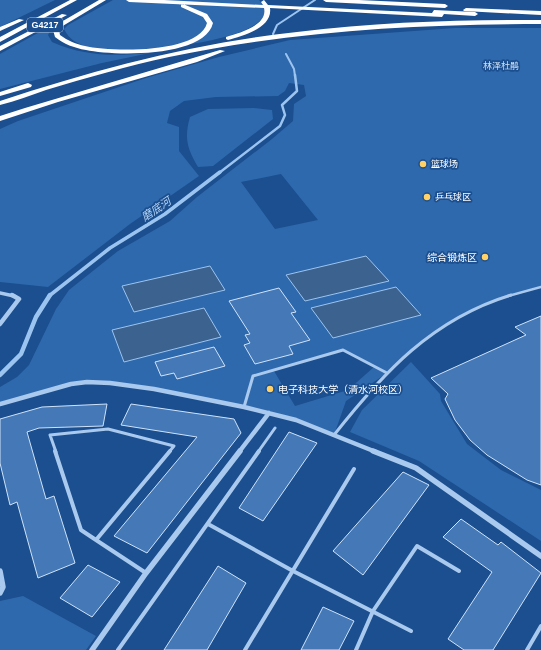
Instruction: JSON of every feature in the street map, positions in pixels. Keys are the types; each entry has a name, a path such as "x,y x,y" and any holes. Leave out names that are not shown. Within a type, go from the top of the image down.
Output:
{"highway":[{"name":"G4217","path":"0,40 74,0"},
{"name":"G4217","path":"0,49 90,0"},
{"path":"103,0 58,26 56,30 57,36 73,46 98,51 150,51 181,44 199,37 208,30 210,25 206,16 192,9 173,4 138,0"},
{"path":"129,0 486,13 541,12"},
{"path":"199,0 486,13"},
{"path":"0,119 57,99 173,68 229,49 255,34 264,24 268,15 268,7 262,0"},
{"path":"326,0 356,1"},
{"path":"343,0 486,13 541,20"},
{"path":"316,2 486,13"},
{"path":"0,94 64,75 226,39 253,29 268,15"},
{"path":"0,29 26,17"},
{"path":"0,103 45,87 117,68 238,42 312,32 429,23 541,20"},
{"path":"0,113 68,86 183,53"}],"street":[{"path":"0,293 13,295 18,299 0,324"},
{"path":"0,404 48,389 71,384 87,382 110,383 154,389 244,407 296,420 416,468 541,556"},
{"path":"92,650 146,574 269,413"},
{"path":"0,571 3,587 0,593"}],"lane":[{"path":"334,435 373,386 405,355 456,318 486,304 527,290 541,287"},
{"path":"244,407 253,376 343,350 387,373"},
{"path":"118,650 275,428"},
{"path":"96,540 174,446 108,429 50,435 81,530 146,574"},
{"path":"245,650 354,469"},
{"path":"208,524 293,571 411,631"},
{"path":"356,650 373,611 418,546 459,570"},
{"path":"528,650 541,626"}],"green space":[{"path":"0,0 55,0 0,27"},
{"path":"113,0 259,0 264,5 264,13 263,17 252,27 233,34 209,41 154,48 107,50 91,48 75,42 66,33 64,29 68,25"},
{"path":"54,24 48,35 52,42 65,47 89,53 112,55 150,53 102,63 0,89 0,54"},
{"name":"林泽杜鹃","path":"455,28 541,28 541,287 487,304 457,318 405,355 387,373 346,401 334,435 296,420 154,389 87,382 0,404 0,387 17,377 29,365 56,309 69,290 118,251 170,221 197,197 272,139 293,121 294,104 306,96 304,85 289,83 285,91 278,96 216,97 184,101 170,111 167,123 179,127 179,151 199,176 130,224 48,287 0,282 0,129 18,121 146,78 219,57 290,40","holes":["281,174 318,220 275,229 241,182","343,350 374,367 348,390 295,406 274,371"]},
{"path":"254,108 272,110 273,119 213,166 198,167 191,154 187,137 190,117 208,109"},
{"path":"411,362 440,394 441,401 467,444 501,470 541,490 541,541 419,461 350,432 362,410"},
{"path":"23,596 96,636 86,650 0,650 0,601"}],"shaded area":[{"path":"366,256 389,281 305,301 286,275"},
{"path":"210,266 225,290 134,312 122,286"},
{"path":"396,287 421,315 333,338 311,308"},
{"path":"204,308 221,337 124,362 112,330"}],"building":[{"path":"279,288 296,312 291,313 310,340 289,346 293,354 255,364 244,345 250,343 245,335 250,334 229,301"},
{"path":"541,316 541,485 527,480 487,455 470,440 455,420 445,399 448,394 431,378 526,335 515,327"},
{"path":"214,347 225,366 177,379 174,373 161,376 155,362"},
{"path":"107,404 103,426 39,428 27,432 46,499 54,496 75,563 38,578 17,502 10,505 0,463 0,419 42,407"},
{"path":"131,404 234,419 241,433 147,553 114,536 197,437 121,425"},
{"path":"289,432 317,443 263,521 239,508"},
{"path":"403,472 429,485 363,575 333,551"},
{"path":"461,519 498,545 501,542 541,573 493,650 464,650 448,639 492,572 443,537"},
{"path":"88,565 120,582 92,617 60,598"},
{"path":"218,566 246,583 207,650 164,650"},
{"path":"323,607 354,621 339,650 301,650"}],"waterway":[{"name":"磨底河","path":"273,34 277,25 315,0"},
{"name":"磨底河","path":"286,54 294,69 295,76"},
{"name":"磨底河","path":"219,173 280,126 285,115 282,105 297,91 295,75"},
{"name":"磨底河","path":"50,295 110,248 165,214 220,172"},
{"name":"磨底河","path":"0,375 21,354 36,317 50,295"}],"place":[{"name":"篮球场","path":"423,164"},
{"name":"乒乓球区","path":"427,197"},
{"name":"综合锻炼区","path":"485,257"},
{"name":"电子科技大学（清水河校区）","path":"270,389"}]}
